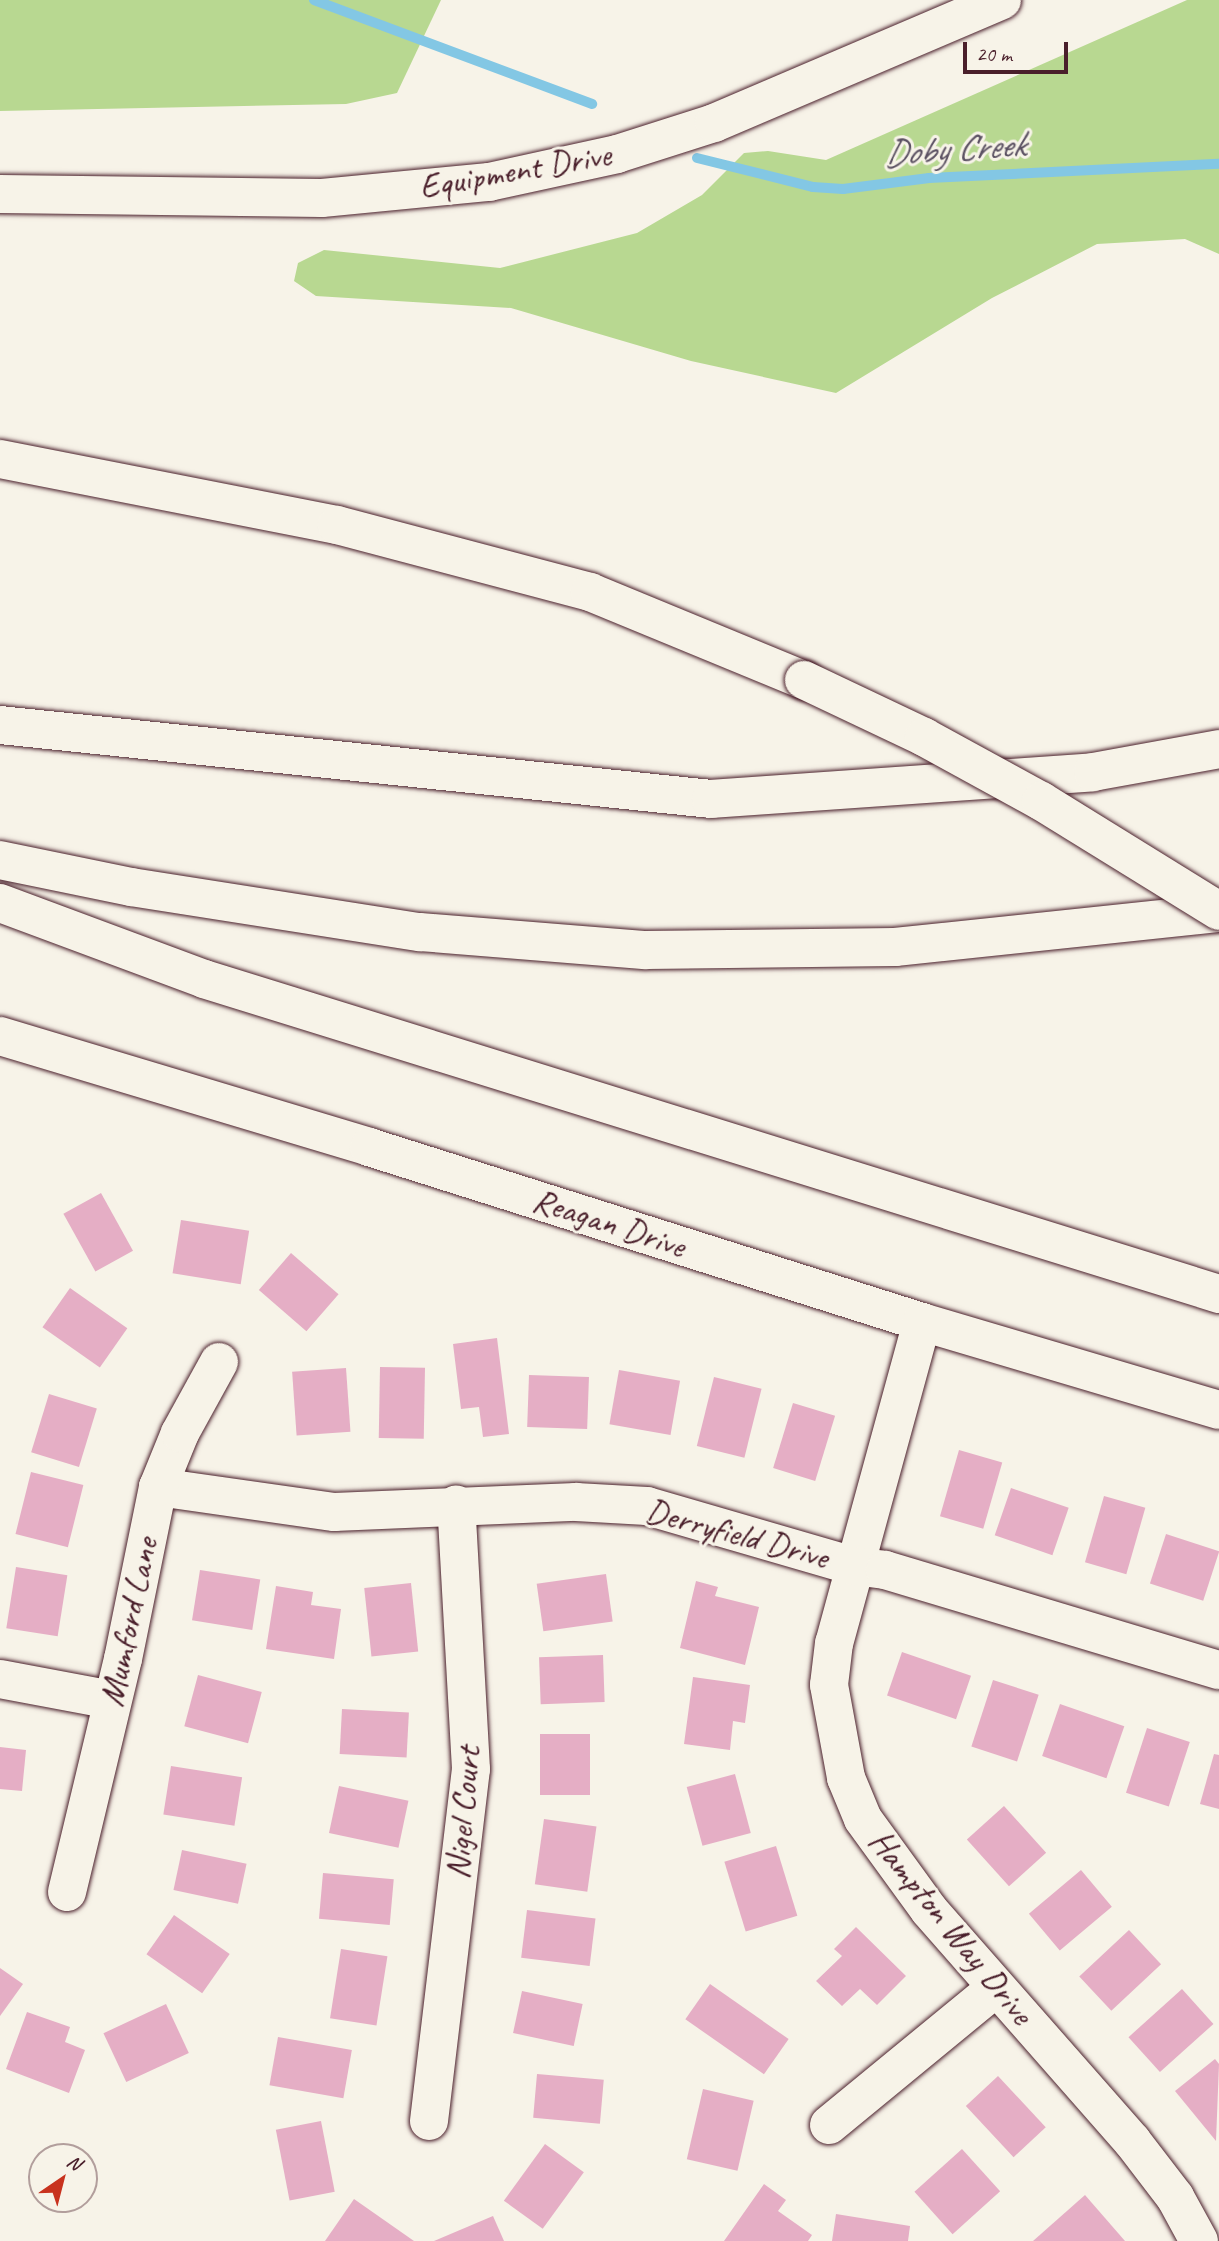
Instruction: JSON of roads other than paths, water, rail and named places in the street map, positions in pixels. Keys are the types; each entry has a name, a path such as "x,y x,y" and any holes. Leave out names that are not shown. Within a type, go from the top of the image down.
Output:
{"main road":[{"name":"Equipment Drive","path":"0,194 322,198 489,182 617,154 714,123 1002,0"},
{"path":"0,459 337,525 577,589 804,680 924,737 1041,801 1219,912"},
{"path":"0,725 710,799 1093,772 1219,749"},
{"path":"0,860 131,887 420,932 646,950 895,947 1077,931 1219,912"},
{"path":"0,903 204,979 1219,1294"},
{"name":"Reagan Drive","path":"0,1036 369,1147 922,1322 1219,1410"},
{"name":"Hampton Way Drive","path":"922,1322 853,1566 829,1685 846,1778 863,1819 929,1910 1132,2141 1175,2197 1199,2241"},
{"name":"Mumford Lane","path":"67,1892 158,1487 180,1433 219,1362"},
{"name":"Derryfield Drive","path":"158,1487 334,1512 456,1504 647,1506 853,1566 885,1570 1219,1670"},
{"name":"Nigel Court","path":"429,2121 471,1769 456,1504"},
{"path":"0,1679 112,1700"},
{"path":"829,2126 996,1988"}],"waterway":[{"name":"Doby Creek","path":"314,0 592,104"},
{"name":"Doby Creek","path":"697,158 813,187 843,189 929,178 1219,164"}]}
